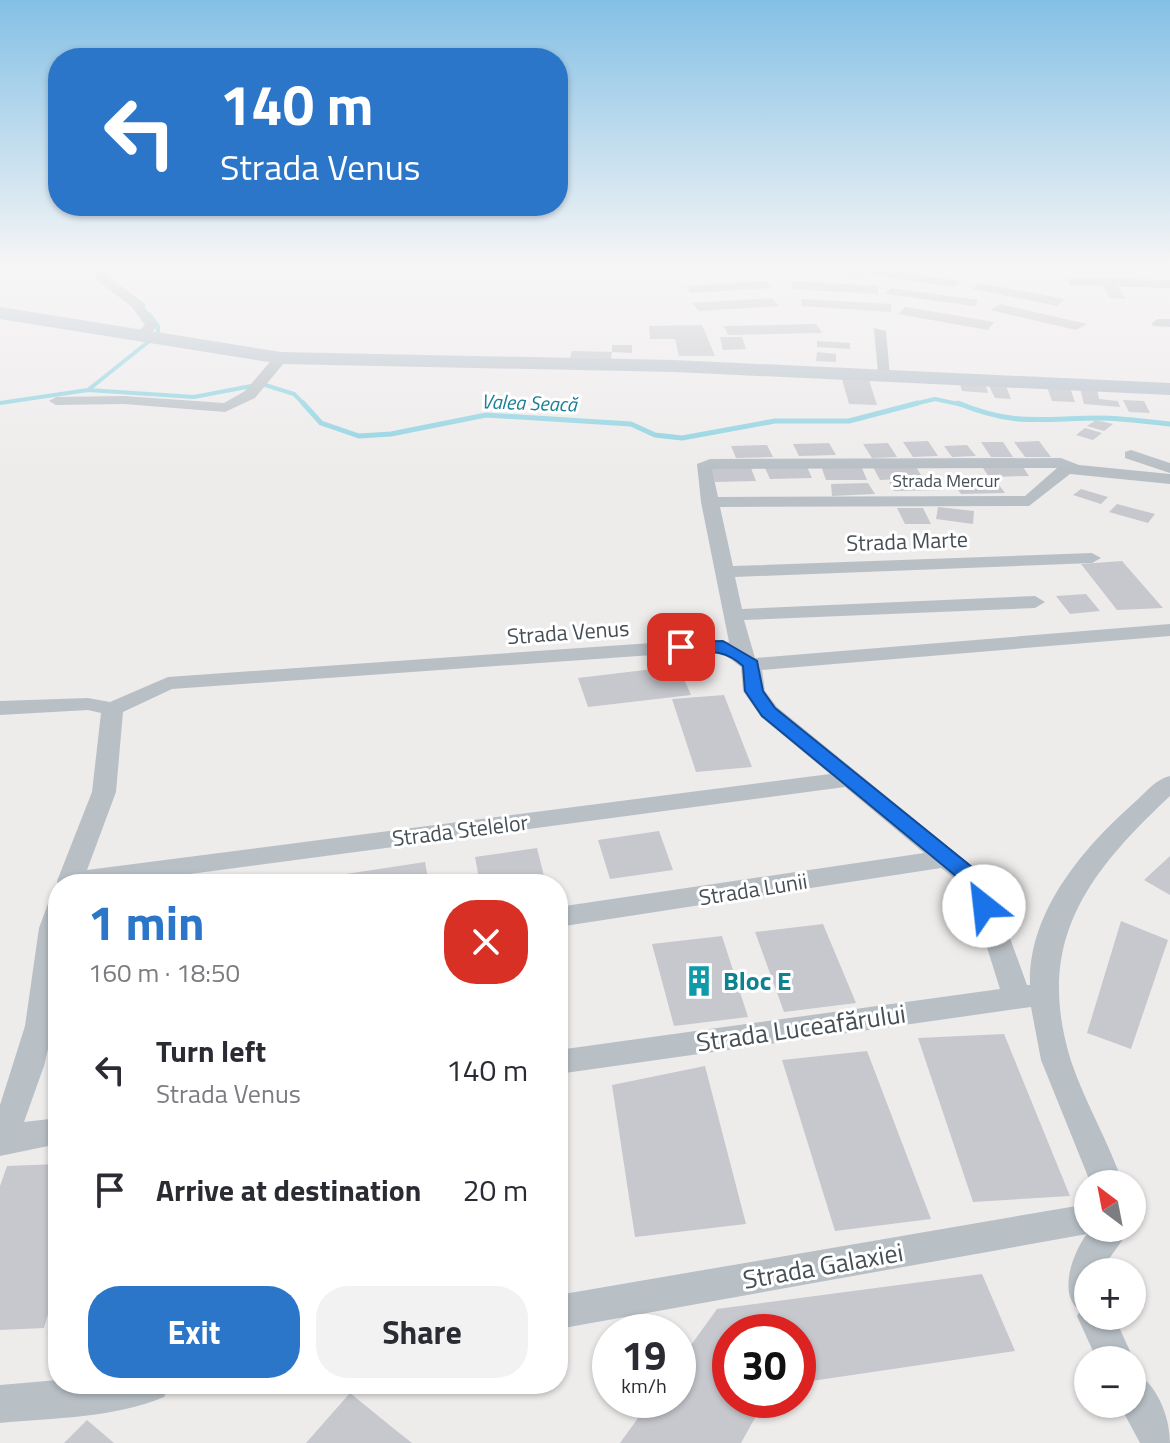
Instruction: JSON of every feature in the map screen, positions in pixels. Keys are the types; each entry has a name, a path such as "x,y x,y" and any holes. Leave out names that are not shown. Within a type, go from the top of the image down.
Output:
{"main road":[{"path":"127,334 281,358 885,374 1170,389"}],"street":[{"path":"879,334 885,374"},
{"path":"56,401 124,400 218,409 237,404 259,385 281,358"},
{"path":"1131,455 1170,468"},
{"path":"1101,1170 1057,1062 1046,1024 980,886 759,701 733,615 702,472 710,464 1061,463 1073,468 1170,479"},
{"name":"Strada Mercur","path":"709,502 1029,501 1057,474 1073,468"},
{"name":"Strada Marte","path":"724,572 1092,558"},
{"path":"733,615 1035,602"},
{"name":"Strada Venus","path":"112,709 168,683 709,645 723,646 747,661 1170,630"},
{"path":"0,708 88,704 112,709 104,792 73,874"},
{"name":"Strada Stelelor","path":"131,874 850,779"},
{"path":"1030,996 1044,966 1058,909 1093,860 1170,783"},
{"name":"Strada Lunii","path":"568,915 947,858"},
{"name":"Strada Luceafărului","path":"568,1061 1030,996"},
{"path":"48,1001 1,1140 48,1133"},
{"name":"Strada Galaxiei","path":"568,1310 1074,1221"},
{"path":"1089,1258 1102,1242"},
{"path":"0,1404 95,1394"},
{"path":"1146,1416 1161,1443"}],"building":[{"path":"650,334 706,334 715,356 679,356 675,339 650,339"},
{"path":"720,337 742,337 746,349 723,350"},
{"path":"817,341 850,343 850,349 817,347"},
{"path":"612,345 632,345 632,353 612,352"},
{"path":"572,351 612,352 611,359 570,358"},
{"path":"817,352 836,354 836,362 816,361"},
{"path":"842,379 869,380 877,405 849,404"},
{"path":"960,384 986,386 988,393 962,391"},
{"path":"989,386 1006,386 1011,399 995,398"},
{"path":"1047,387 1070,388 1075,402 1052,401"},
{"path":"1080,388 1097,389 1099,399 1118,401 1120,407 1084,404"},
{"path":"1123,400 1144,401 1150,413 1129,412"},
{"path":"1096,420 1113,424 1104,431 1087,426"},
{"path":"1085,428 1102,433 1093,440 1076,435"},
{"path":"928,441 938,456 913,457 903,442"},
{"path":"1039,441 1051,457 1025,457 1014,442"},
{"path":"981,442 1003,442 1013,457 991,457"},
{"path":"829,443 836,455 799,456 793,444"},
{"path":"888,443 897,457 872,458 863,444"},
{"path":"767,445 773,457 736,458 731,446"},
{"path":"967,445 976,456 952,457 944,446"},
{"path":"914,464 923,478 880,480 872,465"},
{"path":"821,466 861,466 867,480 826,480"},
{"path":"807,467 812,478 770,479 765,468"},
{"path":"1023,467 1029,476 989,477 983,468"},
{"path":"751,468 756,481 715,482 711,469"},
{"path":"936,481 942,490 894,491 889,482"},
{"path":"996,481 1005,493 961,494 953,483"},
{"path":"868,483 875,494 832,496 831,484"},
{"path":"1081,489 1108,497 1101,504 1073,495"},
{"path":"1117,504 1155,514 1148,523 1109,512"},
{"path":"938,507 974,511 973,524 936,519"},
{"path":"897,508 923,508 931,524 905,524"},
{"path":"1122,561 1163,608 1117,610 1081,564"},
{"path":"1086,594 1100,611 1070,614 1056,596"},
{"path":"678,666 691,695 588,707 578,678"},
{"path":"724,695 752,767 696,772 672,699"},
{"path":"659,831 673,870 610,879 598,840"},
{"path":"537,848 544,874 478,874 475,857"},
{"path":"1170,856 1170,895 1144,880"},
{"path":"425,862 427,874 346,874"},
{"path":"1121,921 1168,940 1131,1049 1087,1033"},
{"path":"823,924 856,1003 784,1012 755,932"},
{"name":"Bloc E","path":"722,936 748,1017 674,1026 652,944"},
{"path":"1004,1034 1070,1196 973,1202 918,1038"},
{"path":"867,1051 931,1219 835,1231 782,1060"},
{"path":"705,1066 746,1224 635,1237 612,1085"},
{"path":"48,1164 48,1314 44,1328 0,1330 0,1186 7,1166"},
{"path":"982,1274 1015,1351 816,1380 816,1314 713,1314 717,1309"},
{"path":"712,1316 712,1418 755,1418 741,1443 620,1443 638,1418 696,1418 696,1338"},
{"path":"351,1394 412,1443 306,1443"},
{"path":"87,1420 114,1443 64,1443"}],"waterway":[{"name":"Valea Seacă","path":"88,390 158,334"},
{"name":"Valea Seacă","path":"88,390 194,397 262,384 294,394 303,403"},
{"path":"0,403 88,390"},
{"name":"Valea Seacă","path":"914,404 935,399 963,405"},
{"name":"Valea Seacă","path":"303,403 321,423 359,436 391,434 486,415 631,424 655,435 682,438 775,421 849,421 914,404"},
{"name":"Valea Seacă","path":"958,403 963,405"},
{"name":"Valea Seacă","path":"910,405 914,404"},
{"name":"Valea Seacă","path":"963,405 1013,418 1110,418 1170,424"}],"place":[{"name":"Bloc E","path":"699,981"}],"route":[{"path":"681,647 723,646 742,656 751,665 754,691 769,712 975,881 982,891 984,906"}]}
